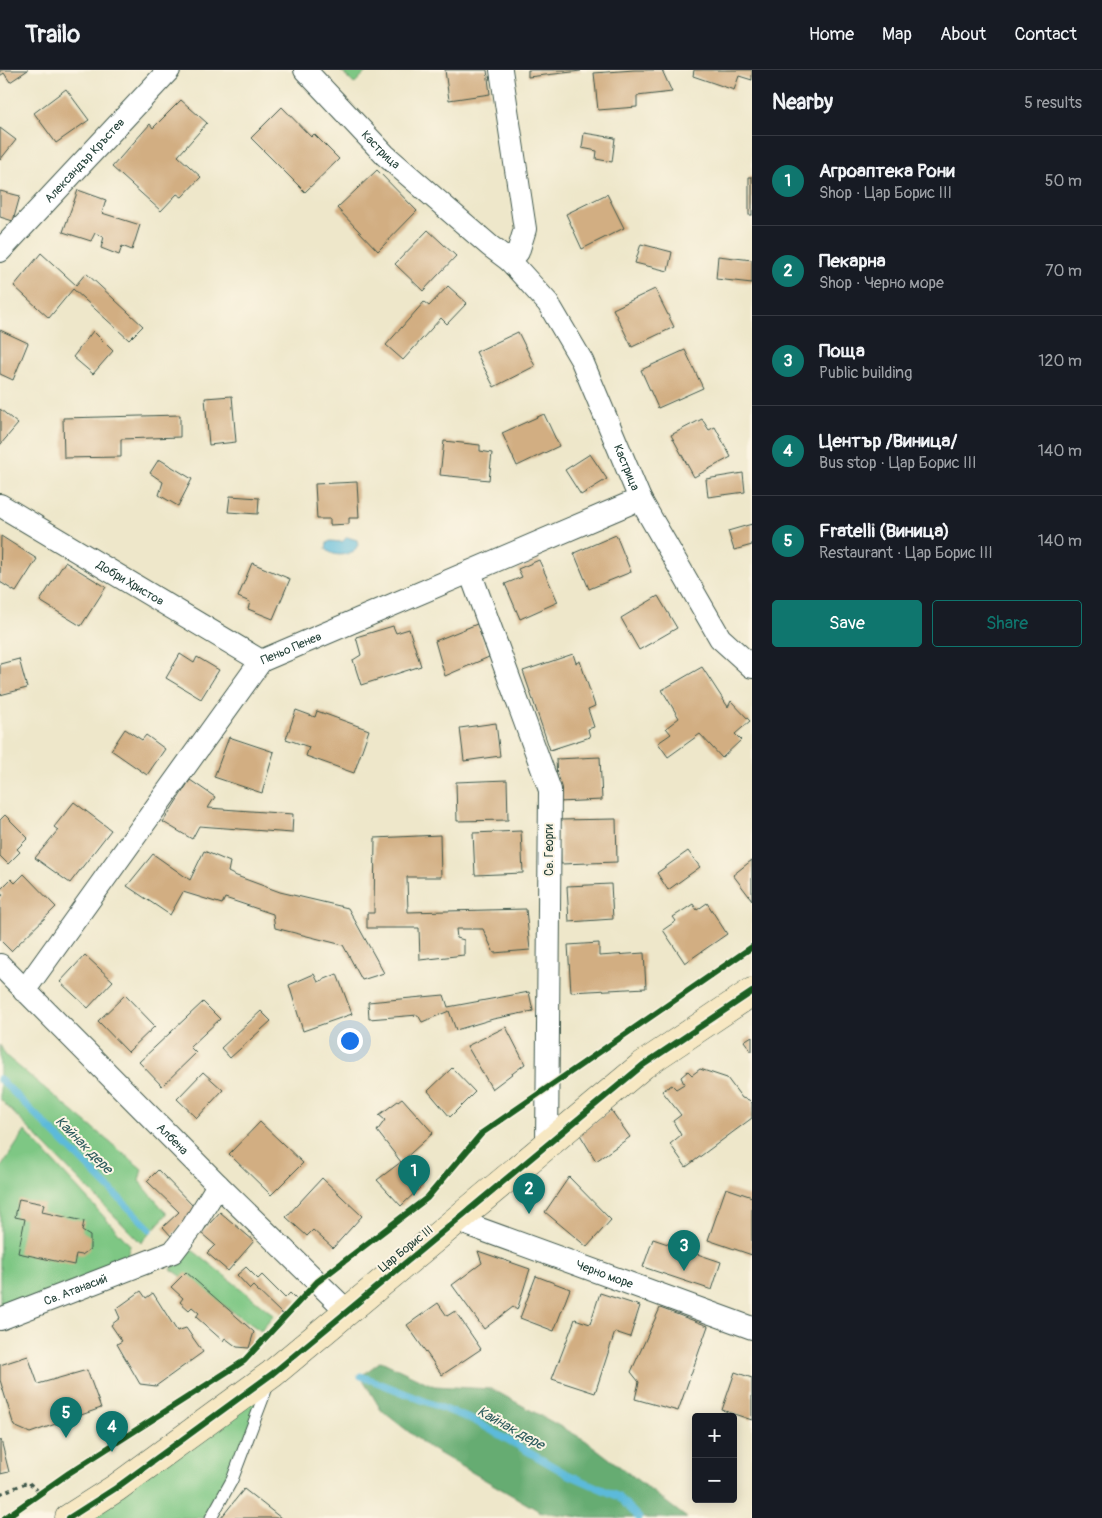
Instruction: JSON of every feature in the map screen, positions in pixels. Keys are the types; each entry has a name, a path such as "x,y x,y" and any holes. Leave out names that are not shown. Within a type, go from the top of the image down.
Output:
{"street":[{"name":"Александър Кръстев","path":"0,251 168,70"},
{"name":"Кастрица","path":"304,70 385,155 510,261 548,303 582,361 640,499 720,638 752,668"},
{"path":"501,70 525,228 518,252 510,261"},
{"name":"Пеньо Пенев","path":"24,991 261,661 640,499"},
{"name":"Добри Христов","path":"0,505 261,661"},
{"name":"Св. Георги","path":"470,572 550,790 547,1144"},
{"name":"Албена","path":"0,965 218,1185 347,1311"},
{"name":"Цар Борис III","path":"69,1518 116,1488 272,1374 643,1065 752,992"},
{"name":"Св. Атанасий","path":"0,1319 173,1252 193,1226 218,1185"},
{"name":"Черно море","path":"458,1221 752,1328"}],"lane":[{"path":"211,1518 232,1480 272,1374"}],"path":[{"path":"0,1494 28,1482 40,1493"},
{"path":"33,1498 48,1488"}],"green space":[{"path":"340,70 368,70 354,84"},
{"path":"0,1045 6,1056 142,1169 139,1181 167,1214 141,1243 0,1099"},
{"path":"25,1131 130,1245 126,1263 0,1313 0,1169"},
{"path":"191,1249 274,1315 261,1331 171,1269"},
{"path":"381,1361 434,1386 492,1389 585,1440 687,1518 588,1518 541,1512 428,1447 381,1410 361,1376"},
{"path":"272,1374 211,1518 69,1518"}],"water":[{"path":"347,537 357,540 358,545 354,551 339,555 326,549 327,543 330,541 342,542"}],"building":[{"path":"0,70 28,70 10,82 4,73 0,76"},
{"path":"445,70 487,70 490,94 449,100"},
{"path":"528,70 580,70 581,71 528,77"},
{"path":"662,70 672,92 637,96 637,107 598,110 594,73"},
{"path":"694,70 752,70 752,80 739,76 734,90 693,76"},
{"path":"66,89 89,120 56,143 34,113"},
{"path":"181,100 207,123 178,156 201,177 182,197 177,194 161,211 112,167 150,124 153,128"},
{"path":"282,107 311,137 314,134 339,159 305,192 251,138"},
{"path":"0,128 16,140 0,160"},
{"path":"584,133 615,138 612,162 596,159 597,151 582,148"},
{"path":"377,170 417,211 378,251 337,208"},
{"path":"749,177 752,177 752,215 749,215"},
{"path":"78,190 106,200 102,213 140,225 132,250 122,246 119,255 101,248 104,237 95,233 91,241 63,232"},
{"path":"0,191 20,196 13,221 0,217"},
{"path":"607,194 624,228 582,249 566,214"},
{"path":"428,230 456,256 423,291 395,264"},
{"path":"641,244 672,252 668,271 635,263"},
{"path":"41,253 76,285 86,273 143,326 129,340 73,289 49,318 14,286"},
{"path":"718,256 752,260 752,283 716,279"},
{"path":"448,286 467,303 447,324 441,318 403,360 386,345 424,302 429,306"},
{"path":"655,289 674,327 632,347 613,309"},
{"path":"0,330 28,343 13,380 0,374"},
{"path":"93,331 113,351 93,374 73,357"},
{"path":"518,332 535,366 494,387 476,352"},
{"path":"685,350 703,388 658,408 641,370"},
{"path":"232,396 236,442 209,445 205,398"},
{"path":"0,409 18,424 0,445"},
{"path":"544,414 559,446 517,466 502,433"},
{"path":"180,415 180,437 121,439 121,457 64,458 63,418"},
{"path":"702,419 709,430 715,427 731,457 694,477 671,435"},
{"path":"444,441 480,445 480,451 492,453 489,480 440,475"},
{"path":"590,454 607,479 581,495 565,470"},
{"path":"159,459 192,479 178,506 159,495 163,482 150,473"},
{"path":"743,473 745,492 708,497 706,479"},
{"path":"357,482 359,518 349,518 349,524 330,525 330,519 317,519 315,484"},
{"path":"230,496 259,498 258,514 228,512"},
{"path":"752,524 752,545 734,550 728,531"},
{"path":"616,535 631,572 589,589 574,553"},
{"path":"1,536 37,559 16,592 0,582"},
{"path":"539,560 558,602 520,619 505,584 522,577 518,569"},
{"path":"65,562 106,587 81,626 40,601"},
{"path":"252,563 290,579 273,619 248,609 250,602 238,597"},
{"path":"658,596 677,628 639,650 621,618"},
{"path":"477,624 489,657 445,676 435,641"},
{"path":"393,626 396,633 409,629 421,666 361,685 353,660 361,655 356,637"},
{"path":"180,654 194,663 197,657 219,670 201,699 166,678"},
{"path":"573,654 576,663 580,661 595,706 588,709 594,727 588,729 590,737 550,750 523,671"},
{"path":"19,659 27,688 0,695 0,664"},
{"path":"702,667 728,707 731,701 750,721 735,734 741,740 722,758 700,734 668,757 658,743 671,734 666,728 679,718 662,690"},
{"path":"296,710 315,717 317,711 369,730 354,773 306,756 309,747 286,739"},
{"path":"496,723 500,756 464,761 460,728"},
{"path":"125,729 142,740 146,735 165,749 147,775 111,750"},
{"path":"229,737 274,752 262,793 214,777"},
{"path":"600,757 602,800 558,802 556,759"},
{"path":"190,780 215,797 208,808 293,814 292,833 199,826 192,839 163,822"},
{"path":"507,780 508,820 457,821 456,782"},
{"path":"74,802 111,830 70,883 35,858 58,830 54,827"},
{"path":"5,815 28,838 17,849 20,852 8,864 0,856 0,820"},
{"path":"616,819 617,862 561,864 560,820"},
{"path":"521,831 523,873 475,875 473,833"},
{"path":"440,835 441,877 407,877 408,912 526,909 530,950 494,953 483,929 456,929 457,938 464,940 464,955 420,960 419,928 367,928 367,913 374,913 375,838"},
{"path":"204,851 230,862 228,872 234,875 280,892 348,908 384,973 362,980 343,945 275,928 273,914 225,898 222,904 183,892 170,915 127,886 153,854 190,880"},
{"path":"688,851 700,867 668,890 657,873"},
{"path":"752,860 752,900 733,875"},
{"path":"24,874 56,907 11,951 0,940 0,898 3,895 0,890 11,879 15,883"},
{"path":"611,884 613,919 569,922 567,886"},
{"path":"707,903 727,934 685,963 663,930 676,921 673,917 693,904 697,910"},
{"path":"599,943 599,956 644,953 646,988 571,992 568,945"},
{"path":"85,955 113,981 88,1008 60,982"},
{"path":"314,974 318,982 337,974 352,1014 303,1031 289,985"},
{"path":"529,992 533,1011 493,1019 456,1030 449,1011 422,1022 418,1015 369,1019 368,1002 444,995 448,1007"},
{"path":"125,995 155,1026 128,1052 98,1021"},
{"path":"203,1002 220,1019 190,1047 196,1053 162,1086 139,1062"},
{"path":"261,1011 271,1021 230,1058 221,1048"},
{"path":"506,1027 525,1064 492,1089 467,1046"},
{"path":"752,1036 752,1052 744,1041"},
{"path":"452,1068 475,1092 450,1117 428,1091"},
{"path":"700,1069 727,1078 742,1098 752,1103 752,1118 686,1167 670,1144 681,1135 673,1121 681,1115 662,1091 672,1085 676,1089 684,1084 681,1077 688,1071 692,1075"},
{"path":"203,1072 223,1090 197,1118 177,1099"},
{"path":"402,1098 433,1133 401,1162 377,1131 385,1120 379,1115"},
{"path":"611,1110 630,1137 596,1161 579,1133"},
{"path":"260,1122 303,1163 271,1195 229,1154"},
{"path":"401,1162 423,1185 401,1206 377,1180"},
{"path":"158,1170 197,1210 171,1236 163,1227 179,1212 147,1181"},
{"path":"569,1177 611,1220 587,1247 545,1212"},
{"path":"322,1178 362,1216 333,1248 313,1230 307,1236 286,1217"},
{"path":"726,1188 752,1197 752,1255 708,1240"},
{"path":"19,1199 44,1204 42,1212 84,1221 82,1231 90,1236 90,1249 82,1255 76,1254 74,1265 18,1253 25,1219 15,1217"},
{"path":"220,1212 254,1241 228,1271 207,1253 215,1245 201,1233"},
{"path":"653,1239 721,1262 712,1290 643,1267"},
{"path":"478,1251 530,1269 517,1310 513,1307 484,1329 452,1285 482,1263"},
{"path":"246,1267 258,1279 262,1275 285,1298 290,1293 297,1300 282,1314 253,1286 250,1289 237,1275"},
{"path":"186,1272 254,1332 249,1348 237,1347 225,1338 223,1341 196,1317 199,1313 192,1307 189,1310 180,1302 183,1298 171,1287"},
{"path":"536,1276 570,1289 554,1331 520,1318"},
{"path":"141,1291 146,1298 153,1293 177,1331 186,1328 203,1352 156,1386 140,1384 117,1344 122,1341 111,1325 120,1318 116,1309"},
{"path":"600,1293 640,1306 630,1337 615,1332 595,1393 552,1379 575,1319 590,1324"},
{"path":"438,1303 447,1316 455,1311 481,1349 442,1375 407,1325"},
{"path":"660,1308 708,1326 678,1411 635,1399 639,1382 631,1372"},
{"path":"28,1356 38,1384 87,1370 101,1408 30,1433 14,1426 0,1380 0,1365"},
{"path":"735,1372 752,1378 752,1420 737,1415 737,1413 722,1410"},
{"path":"0,1441 9,1472 0,1474"},
{"path":"244,1489 281,1518 221,1518"}],"waterway":[{"name":"Кайнак дере","path":"0,1079 150,1229"},
{"name":"Кайнак дере","path":"361,1376 475,1421 565,1473 619,1497 639,1518"}],"cycle path":[{"path":"5,1518 69,1473 244,1361 317,1282 427,1198 482,1133 752,947"},
{"path":"69,1518 116,1488 272,1374 643,1065 752,992"}],"place":[{"name":"Агроаптека Рони","path":"414,1196"},
{"name":"Пекарна","path":"529,1214"},
{"name":"Поща","path":"684,1271"},
{"name":"Fratelli (Виница)","path":"66,1438"},
{"name":"Център /Виница/","path":"112,1452"}]}
